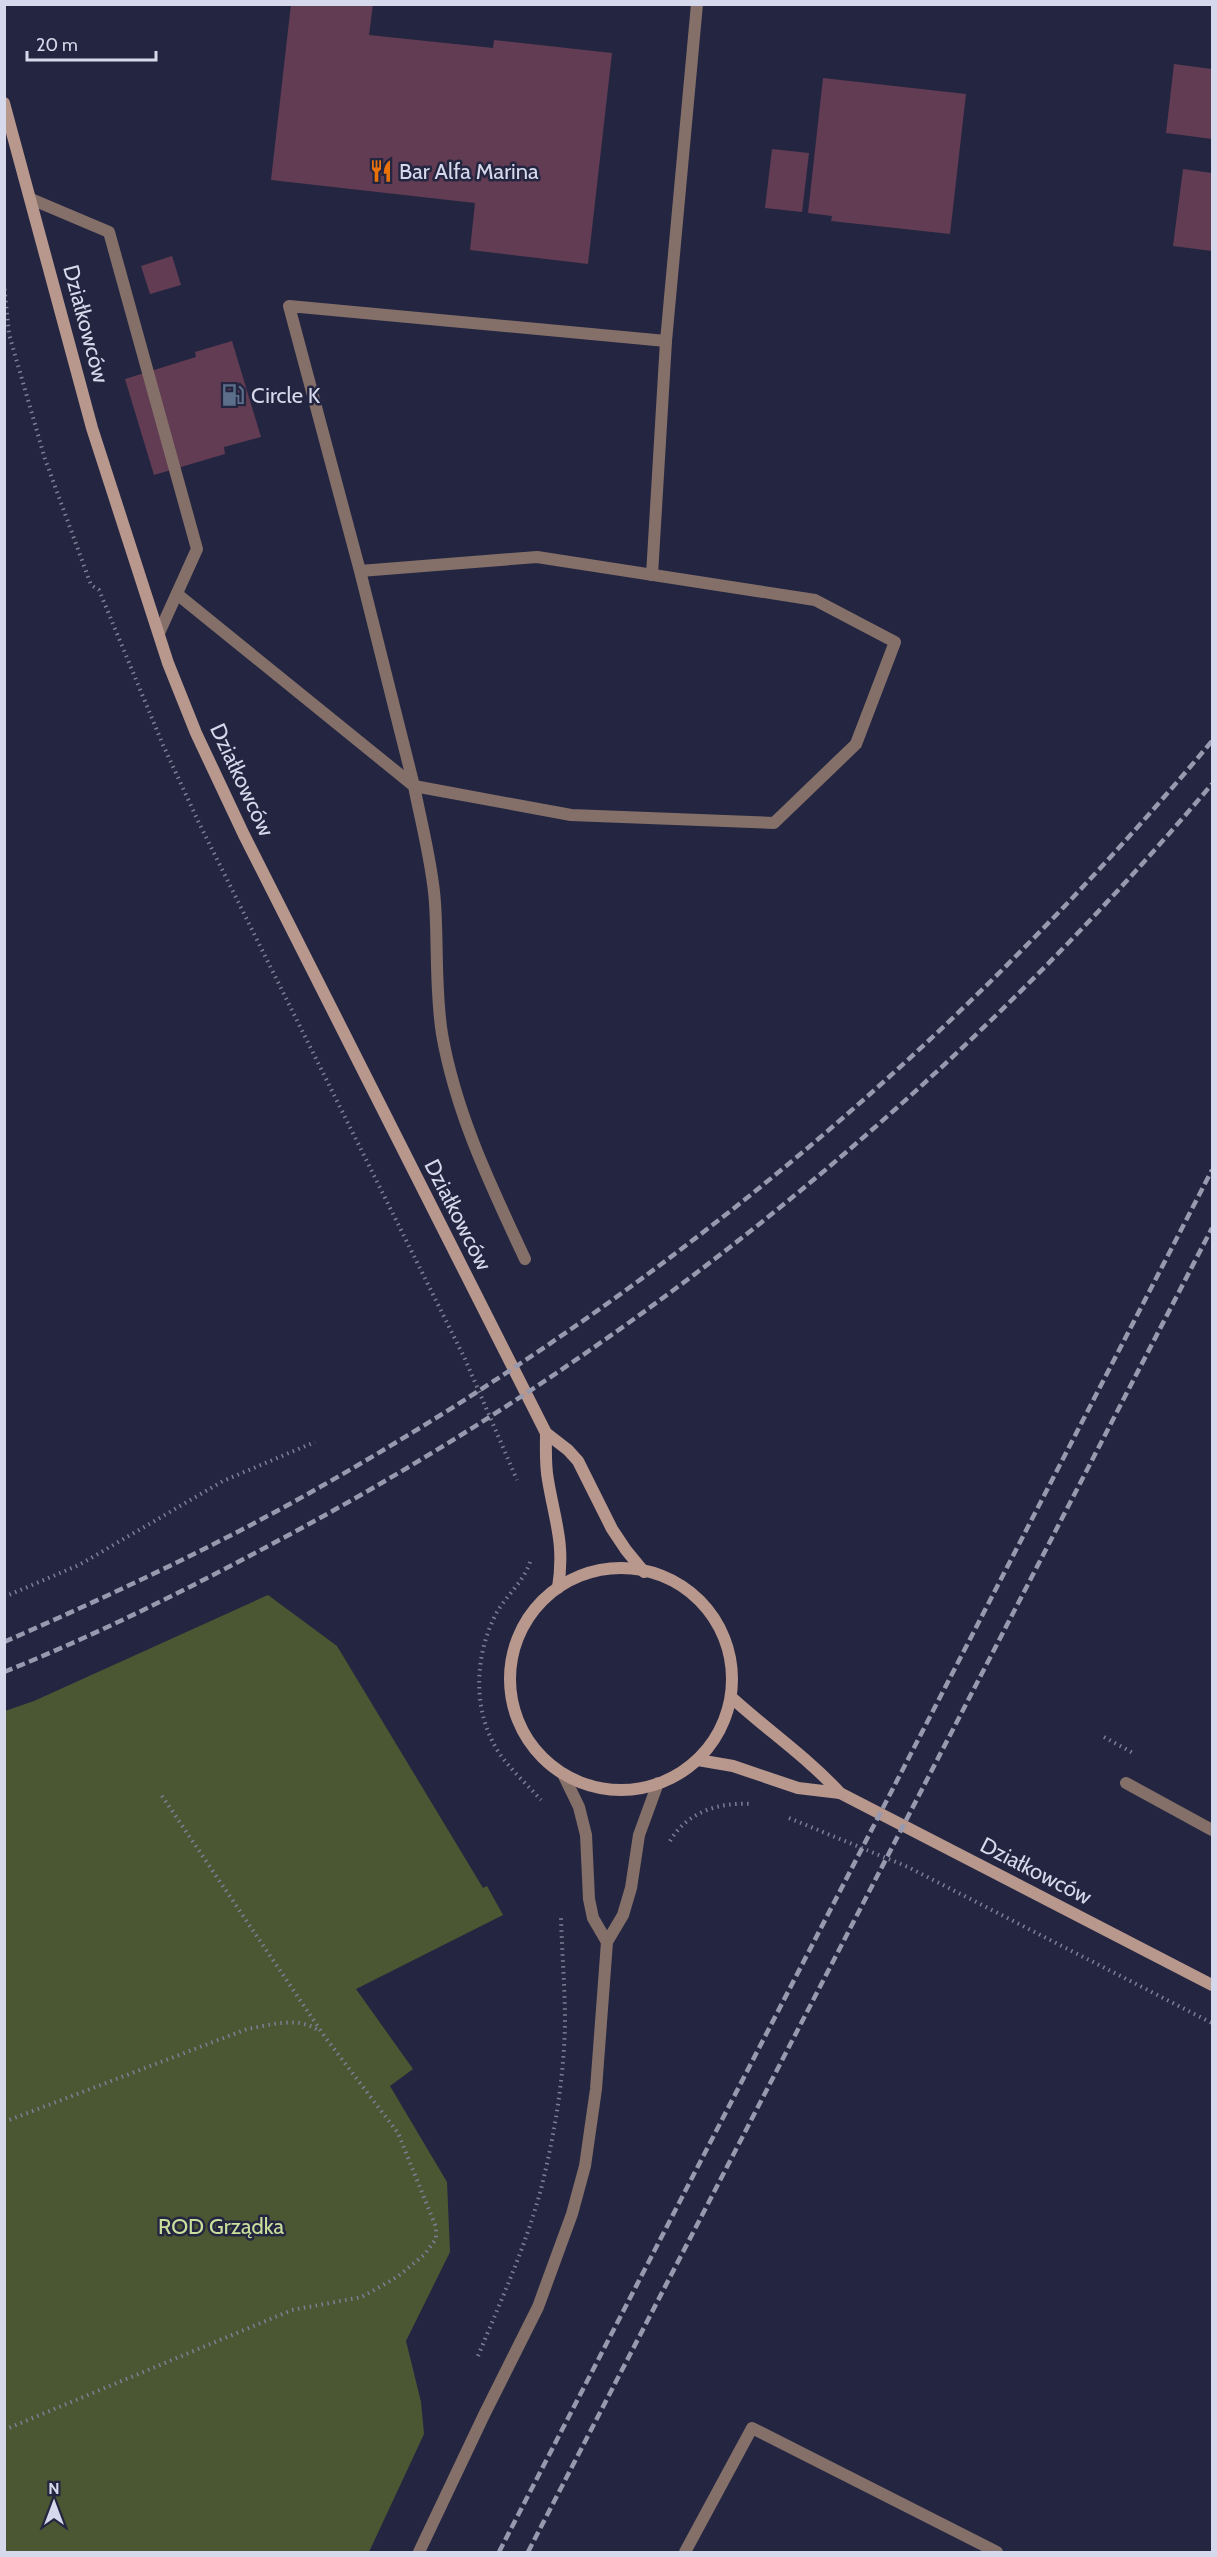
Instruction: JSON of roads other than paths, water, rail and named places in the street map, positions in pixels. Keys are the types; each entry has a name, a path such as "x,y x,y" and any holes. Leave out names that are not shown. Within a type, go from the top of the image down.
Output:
{"street":[{"path":"652,575 666,341 697,4"},
{"name":"Działkowców","path":"4,103 92,428 168,663 192,723 219,785 546,1433 548,1480 559,1529 561,1568 558,1588"},
{"path":"30,199 109,232 196,549 159,633"},
{"path":"525,1259 480,1164 459,1106 444,1045 436,976 435,901 414,786 290,306 666,341"},
{"path":"177,594 414,786 571,815 774,823 856,744 895,642 815,600 537,557 360,571"},
{"name":"Działkowców","path":"546,1433 578,1461 612,1529 644,1572"},
{"path":"629,1568 644,1572 664,1576 696,1596 719,1625 731,1661 731,1697 720,1731 698,1760 668,1781 633,1790 597,1788 563,1774 535,1751 517,1720 509,1683 514,1646 531,1613 558,1588 591,1572 629,1568"},
{"name":"Działkowców","path":"731,1697 758,1722 814,1766 840,1794"},
{"name":"Działkowców","path":"698,1760 733,1766 798,1788 840,1794 1212,1985"},
{"path":"563,1774 579,1807 586,1835 589,1899 593,1918 607,1942"},
{"path":"419,2553 469,2445 538,2307 573,2214 585,2166 596,2089 607,1942 623,1915 631,1888 639,1835 658,1783"},
{"path":"1126,1784 1210,1824"},
{"path":"685,2553 752,2428 997,2553"}],"railway":[{"path":"4,1642 161,1570 313,1491 441,1415 564,1334 683,1248 797,1157 907,1061 1012,960 1114,853 1212,741"},
{"path":"4,1672 112,1625 182,1591 285,1537 416,1463 543,1382 666,1296 784,1204 898,1107 1008,1004 1112,896 1212,784"},
{"path":"499,2552 1212,1170"},
{"path":"528,2552 1212,1228"}],"place":[{"name":"Bar Alfa Marina","path":"381,171"},
{"name":"Circle K","path":"233,395"}],"park label":[{"name":"ROD Grządka","path":"221,2226"}]}
